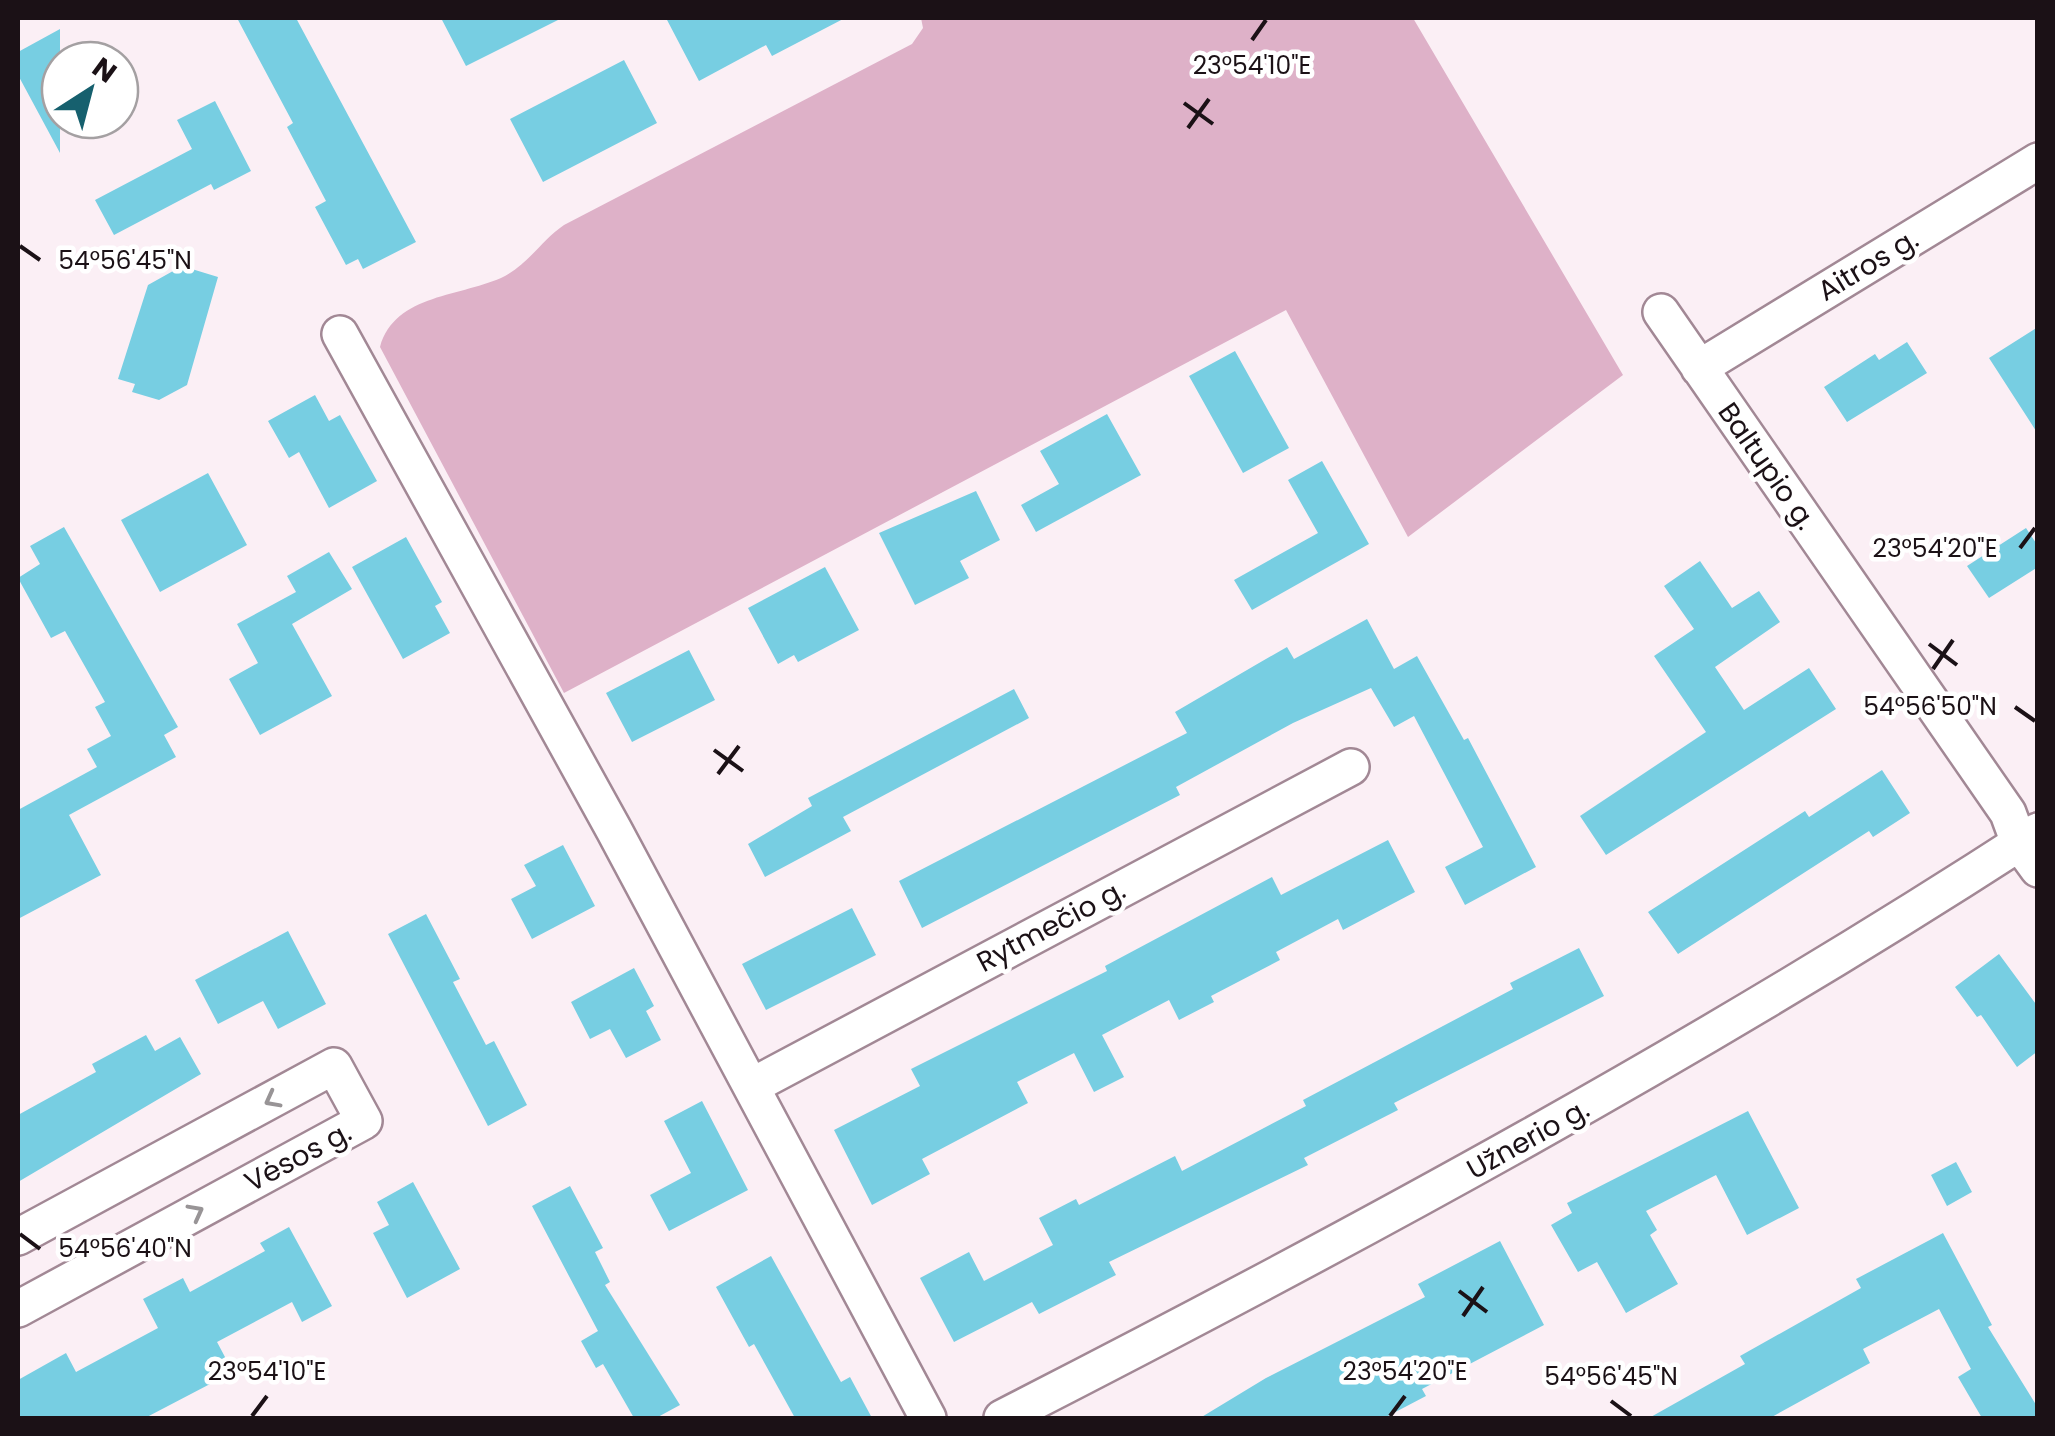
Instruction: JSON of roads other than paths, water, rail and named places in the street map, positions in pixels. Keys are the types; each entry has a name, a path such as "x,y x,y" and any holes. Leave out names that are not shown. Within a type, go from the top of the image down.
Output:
{"street":[{"name":"Aitros g.","path":"1699,368 2038,161"},
{"name":"Baltupio g.","path":"1662,312 2031,848"},
{"path":"340,334 752,1086 928,1418"},
{"name":"Rytmečio g.","path":"752,1086 1351,767"},
{"name":"Užnerio g.","path":"1002,1418 1324,1254 2031,848"},
{"name":"Vėsos g.","path":"18,1237 334,1066 364,1121 18,1309"}]}
